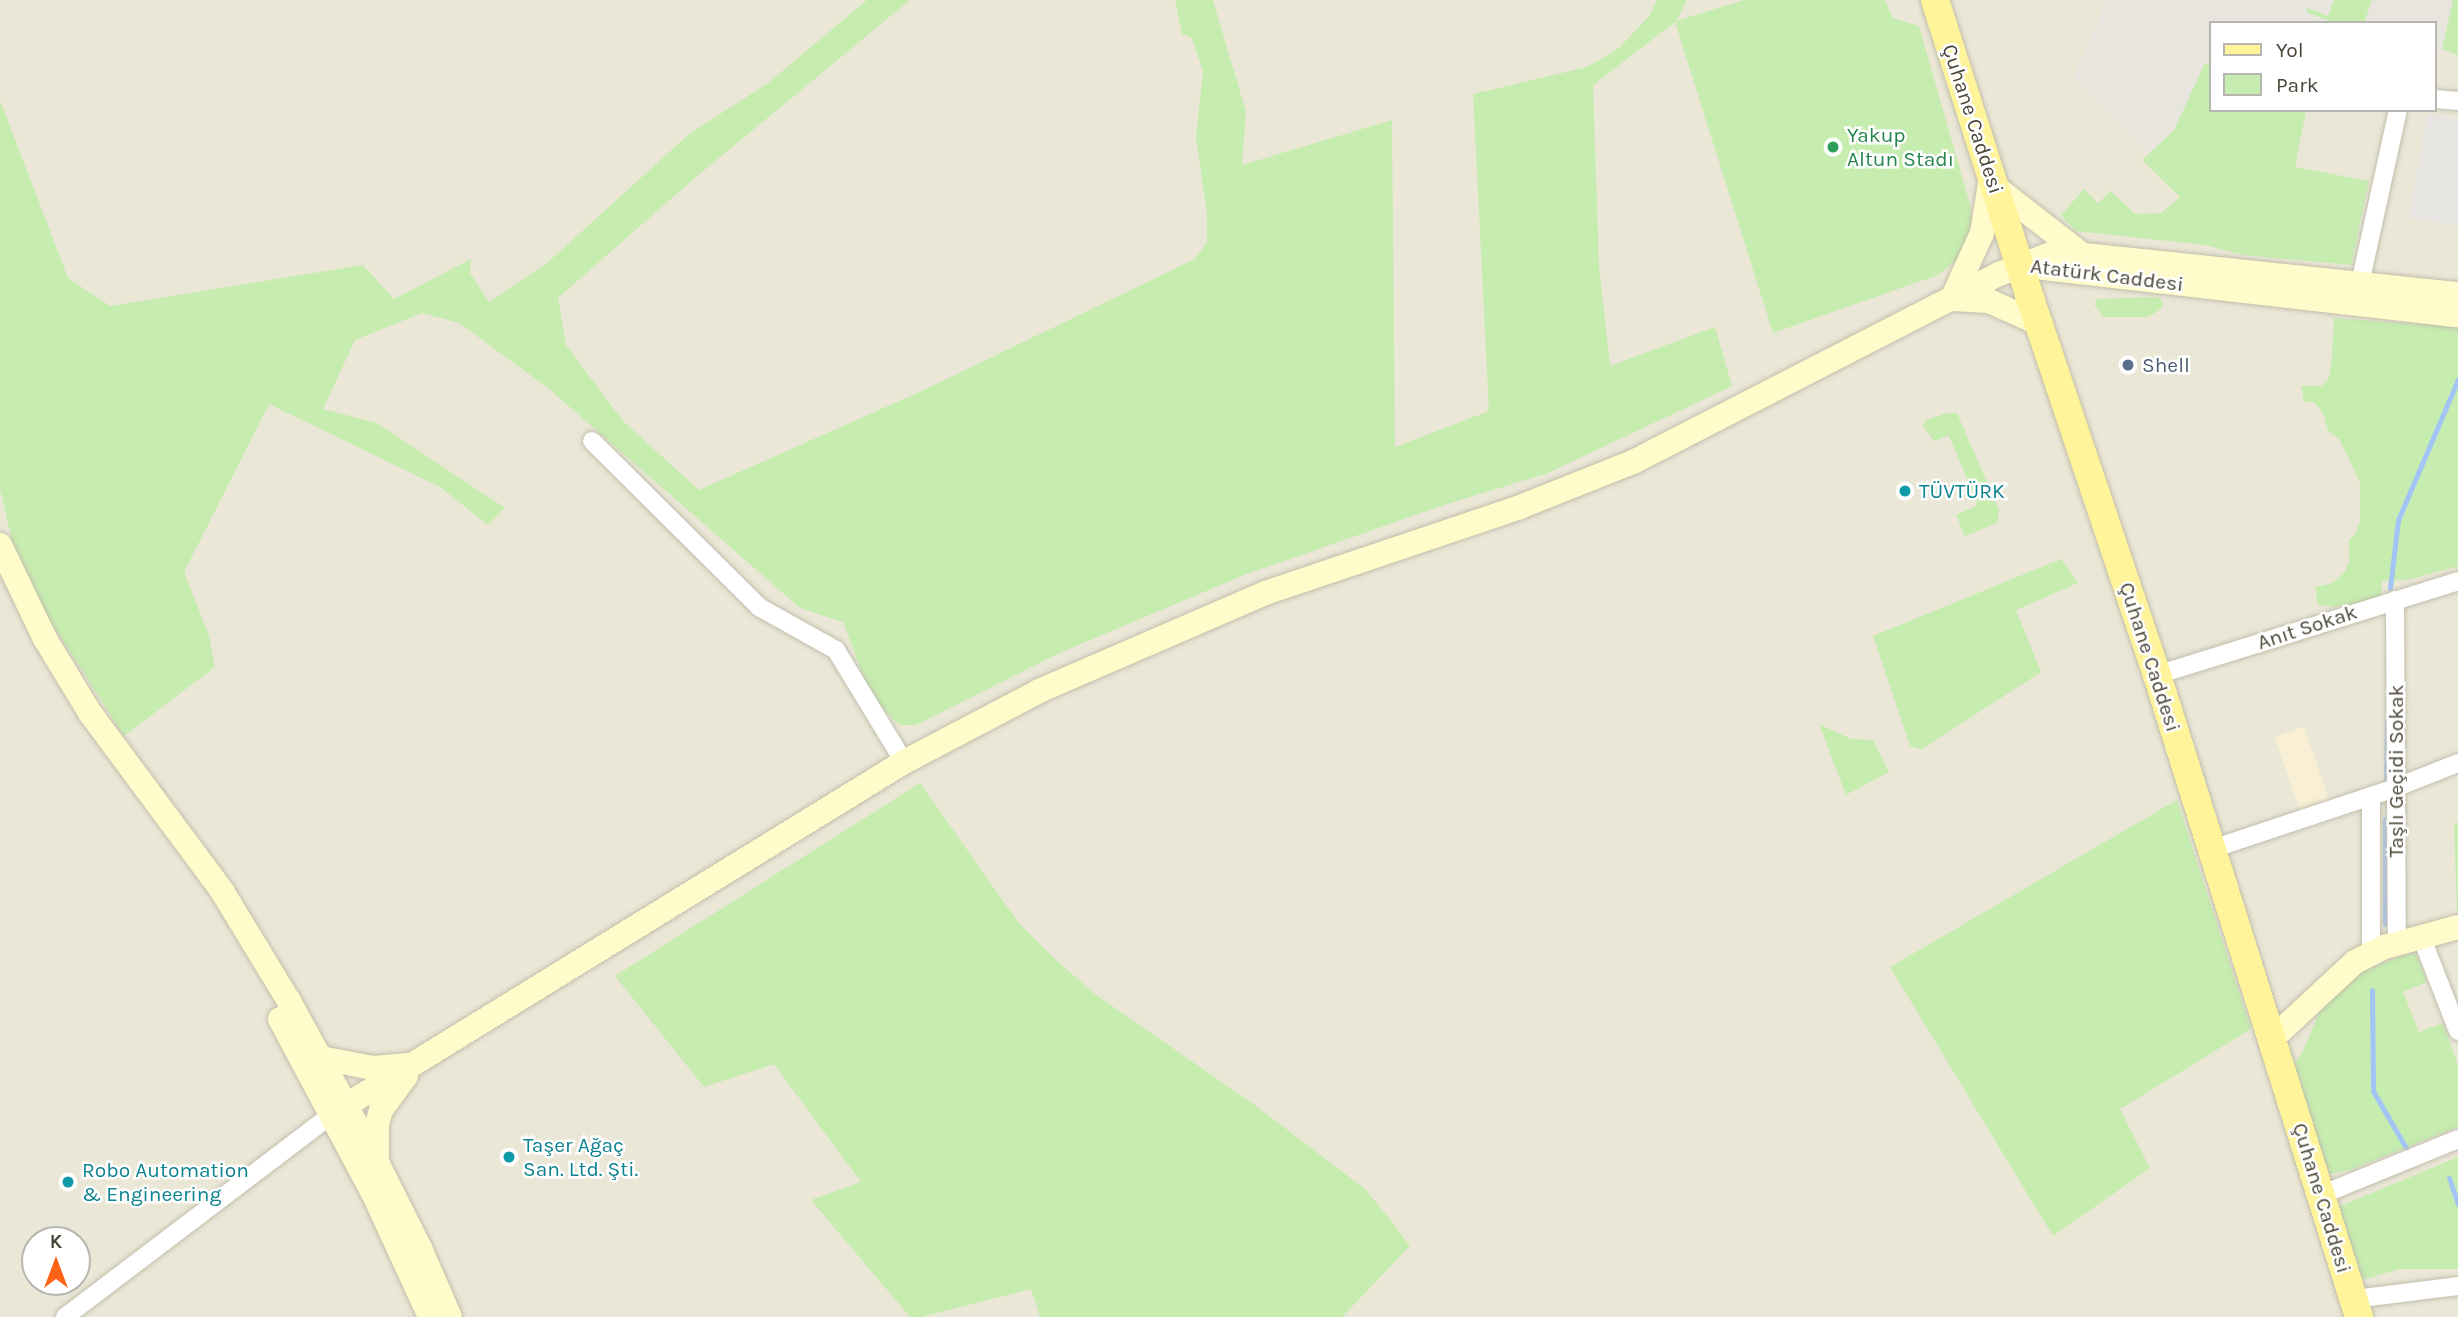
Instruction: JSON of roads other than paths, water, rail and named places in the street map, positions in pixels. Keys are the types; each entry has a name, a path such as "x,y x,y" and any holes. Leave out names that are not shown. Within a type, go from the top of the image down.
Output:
{"main road":[{"name":"Çuhane Caddesi","path":"1935,0 2038,323 2157,675 2356,1308"},
{"path":"1952,299 1982,233 1992,181 2080,253"},
{"name":"Atatürk Caddesi","path":"2021,266 2056,252 2080,253 2358,293 2458,315"},
{"path":"340,1109 904,762 1039,691 1200,620 1304,578 1520,507 1633,462 2021,266"},
{"name":"Atatürk Caddesi","path":"2021,266 2358,293 2458,294"},
{"path":"1952,299 1997,303 2038,323"},
{"path":"0,545 44,637 90,713 222,891 321,1058 373,1193 429,1317"},
{"path":"0,588 29,645 76,723 208,900 275,1009 378,1164 420,1248 450,1317"},
{"path":"2272,1039 2346,969 2371,953 2397,943 2458,927"},
{"path":"321,1058 373,1068 415,1065"},
{"path":"378,1164 377,1124 381,1111 415,1065"}],"street":[{"path":"2437,99 2458,101"},
{"path":"2358,293 2398,112"},
{"path":"593,441 759,607 836,650 904,762"},
{"name":"Anıt Sokak","path":"2157,675 2458,581"},
{"name":"Taşlı Geçidi Sokak","path":"2395,600 2397,943"},
{"path":"2212,849 2395,788 2458,763"},
{"path":"2371,796 2371,953"},
{"path":"2421,936 2458,1031"},
{"path":"65,1317 340,1109"},
{"path":"2321,1195 2458,1139"},
{"path":"2356,1308 2458,1286"}],"waterway":[{"path":"2390,588 2398,520 2458,379"},
{"path":"2386,783 2387,720"},
{"path":"2385,819 2385,924"},
{"path":"2372,990 2373,1091 2406,1148"},
{"path":"2449,1178 2458,1204"}],"place":[{"name":"Yakup Altun Stadı","path":"1833,147"},
{"name":"Shell","path":"2128,365"},
{"name":"TÜVTÜRK","path":"1905,491"},
{"name":"Taşer Ağaç San. Ltd. Şti.","path":"509,1157"},
{"name":"Robo Automation & Engineering","path":"68,1182"}]}
